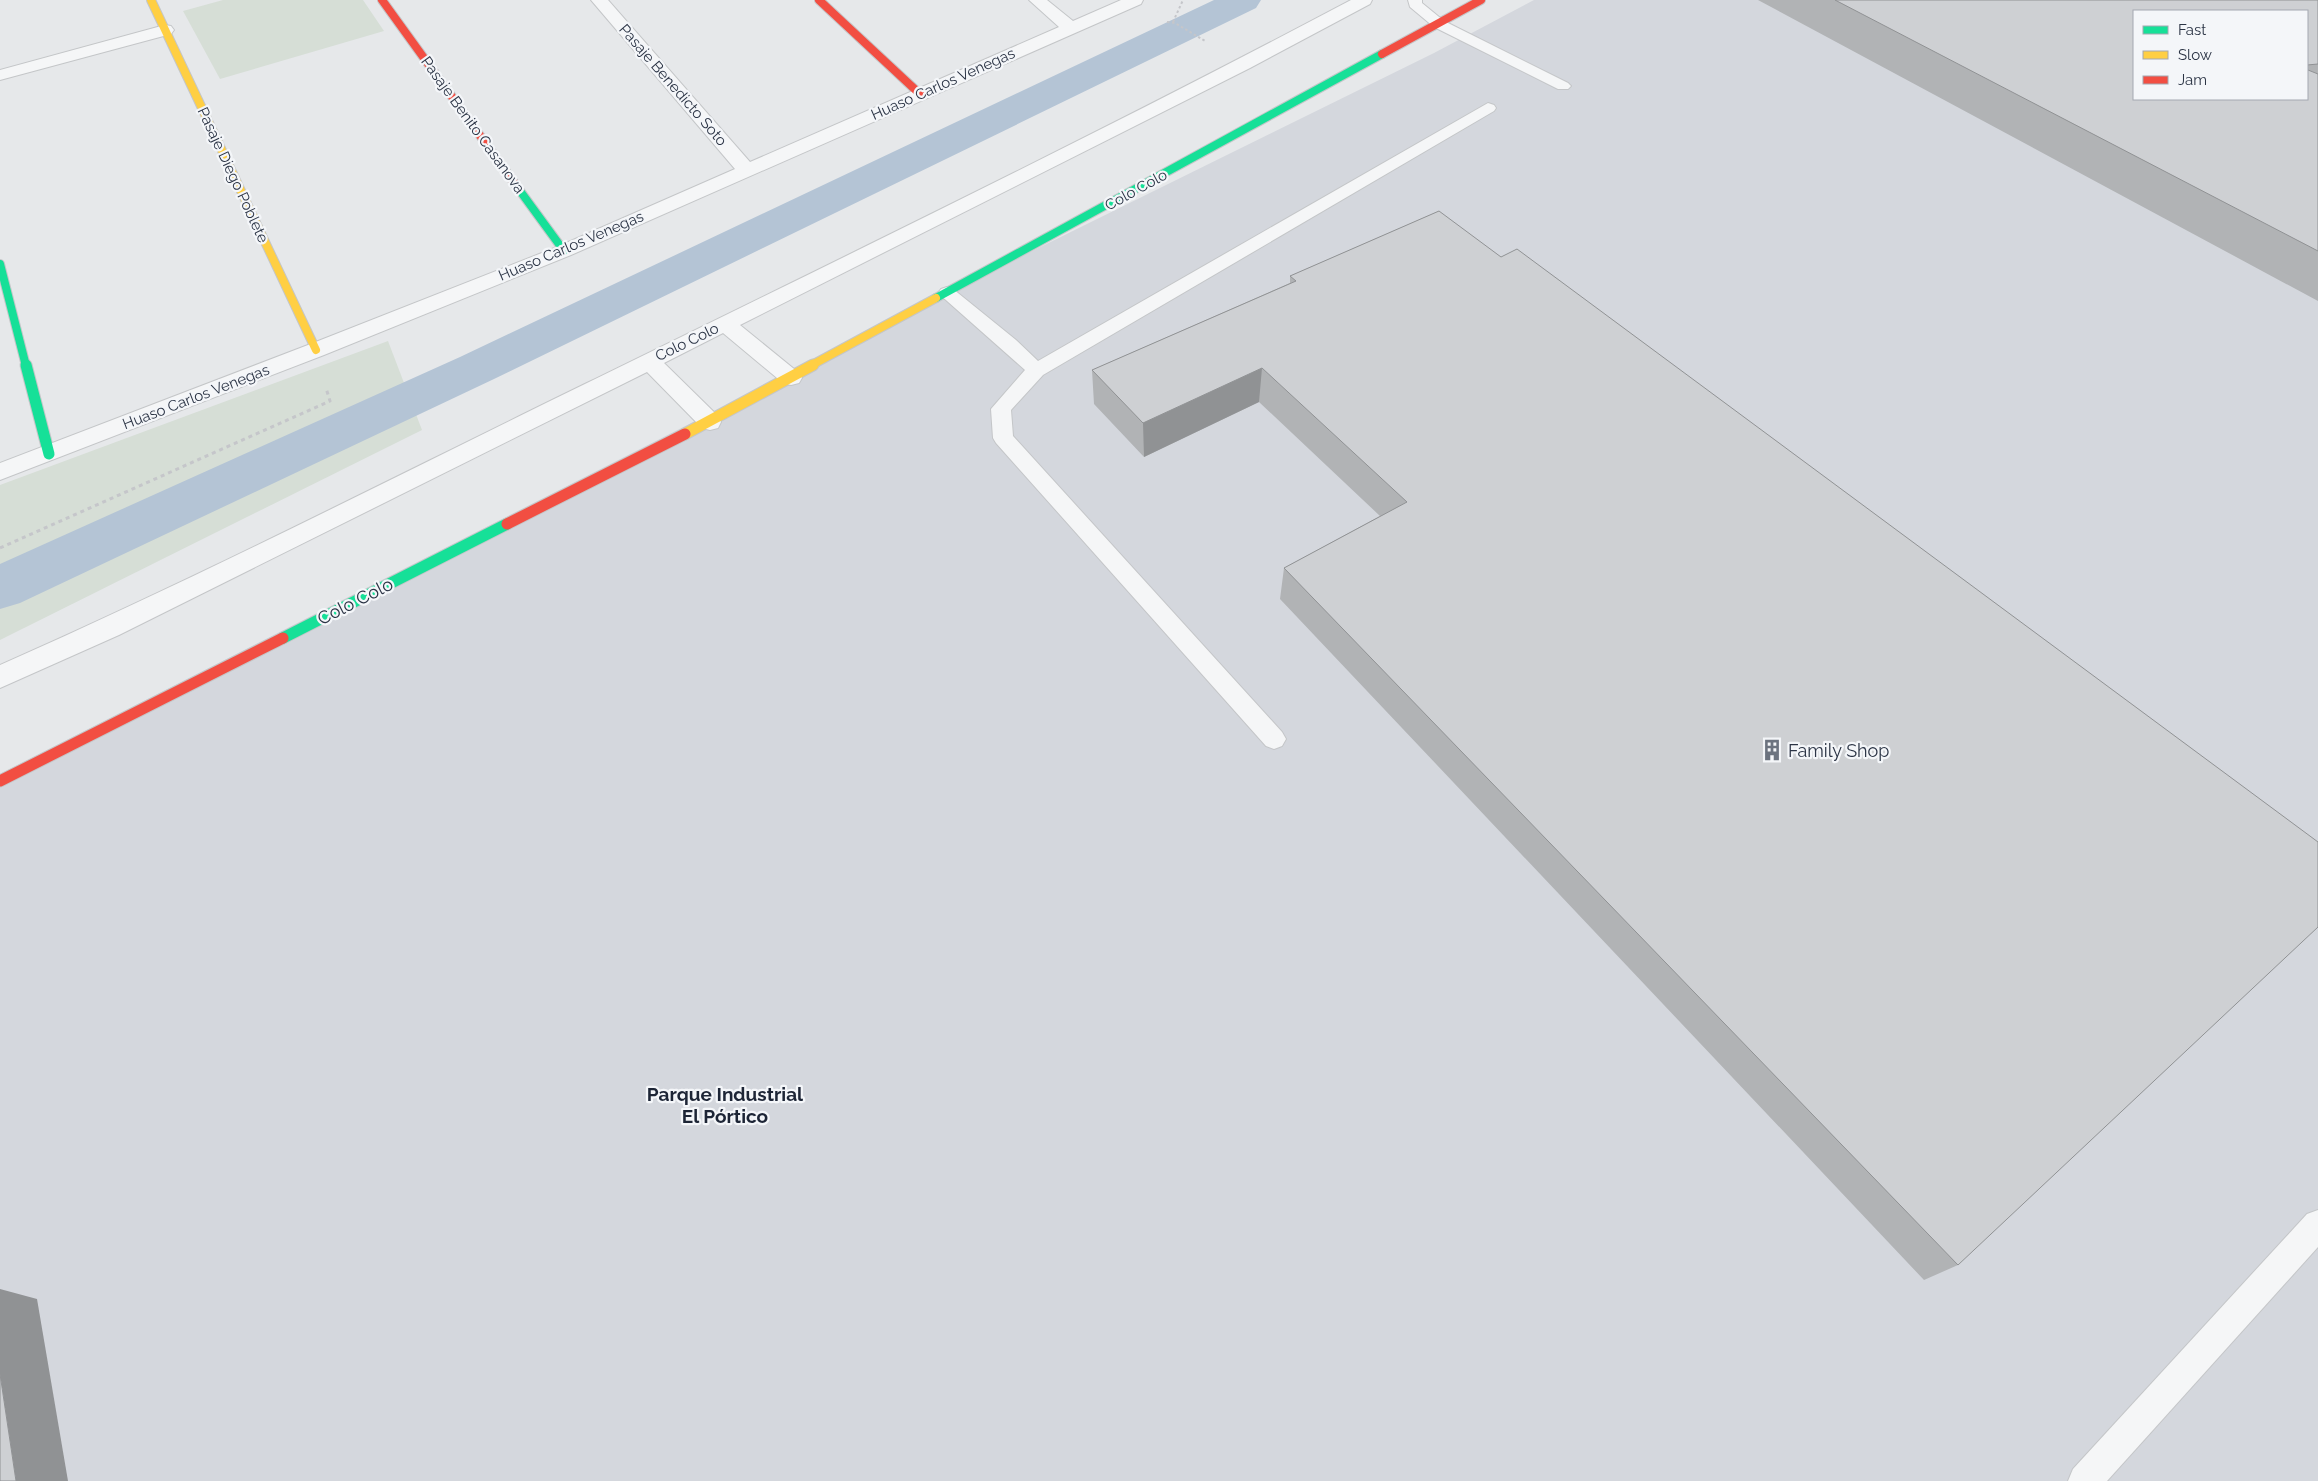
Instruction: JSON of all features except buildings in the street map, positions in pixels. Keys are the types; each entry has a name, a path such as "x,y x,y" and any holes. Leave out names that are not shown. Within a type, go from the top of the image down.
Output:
{"street":[{"name":"Pasaje Benito Casanova","path":"382,0 564,250"},
{"name":"Pasaje Benedicto Soto","path":"599,0 747,170"},
{"path":"819,0 921,95"},
{"path":"1037,0 1070,27"},
{"name":"Huaso Carlos Venegas","path":"0,472 316,350 564,250 1134,0"},
{"name":"Colo Colo","path":"0,677 110,628 725,324 1236,68 1364,0"},
{"name":"Colo Colo","path":"0,781 710,422 1481,0"},
{"name":"Pasaje Diego Poblete","path":"154,1 164,30 316,350"},
{"path":"0,75 164,30"},
{"path":"0,264 49,454"},
{"name":"Colo Colo","path":"725,324 791,378"},
{"name":"Colo Colo","path":"649,361 710,422"}],"lane":[{"path":"1415,0 1415,4 1439,24 1563,86"},
{"path":"1274,739 1002,438 1001,410 1036,370 1488,108"},
{"path":"947,293 1009,344 1036,370"},
{"path":"2085,1481 2318,1225"}],"path":[{"path":"1183,0 1173,22 1211,44"},
{"path":"0,548 330,401 316,350"}],"shaded area":[{"path":"223,0 363,0 384,31 220,79 183,11"},
{"path":"1534,0 2318,0 2318,1481 0,1481 0,774 947,293 1434,53"},
{"path":"388,341 422,430 0,640 0,485"}],"waterway":[{"path":"0,588 477,368 1243,0"}],"traffic: fast":[{"path":"936,298 1382,54"},
{"path":"515,184 564,251"},
{"path":"0,264 49,454"},
{"path":"283,638 507,524"}],"traffic: slow":[{"path":"151,0 316,350"},
{"path":"685,434 936,298"}],"traffic: jam":[{"path":"382,0 515,184"},
{"path":"819,0 921,95"},
{"path":"1382,54 1481,0"},
{"path":"507,524 685,434"},
{"path":"0,781 283,638"}],"place":[{"name":"Family Shop","path":"1772,750"}],"district":[{"name":"Parque Industrial El Pórtico","path":"725,1105"}]}
